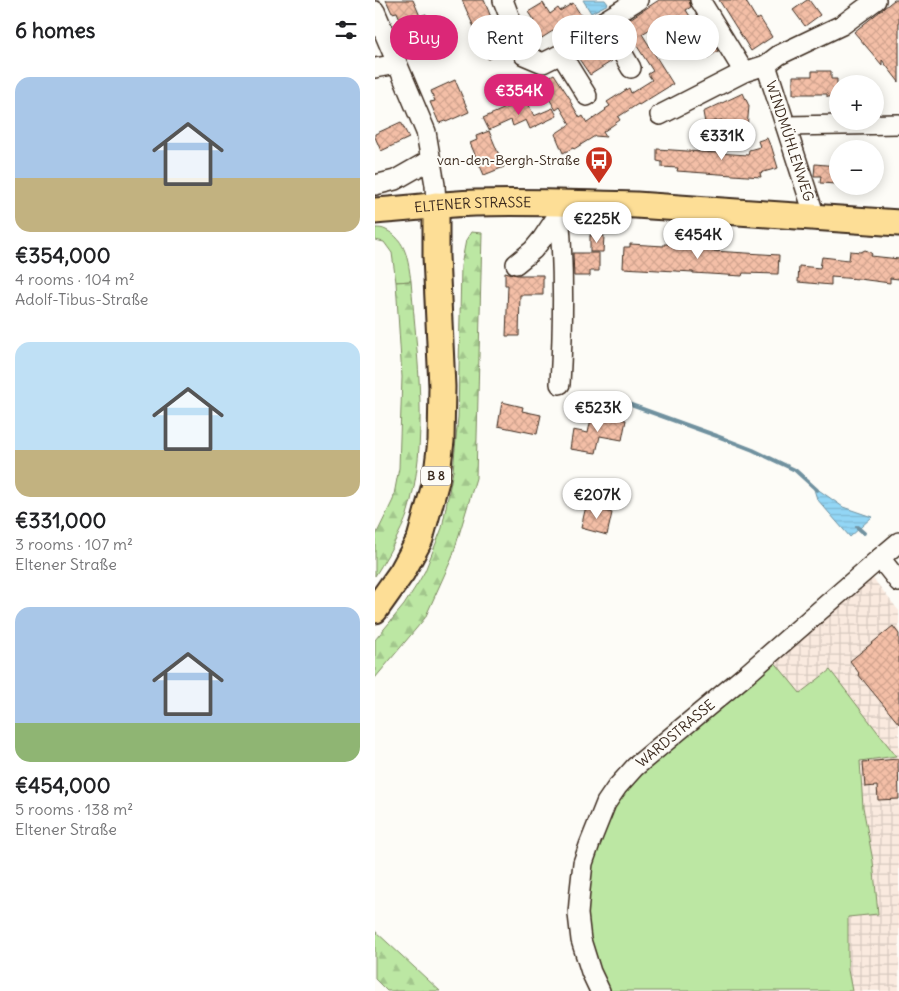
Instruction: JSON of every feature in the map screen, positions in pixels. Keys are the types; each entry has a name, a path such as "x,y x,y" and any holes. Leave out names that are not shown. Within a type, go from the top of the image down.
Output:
{"main road":[{"name":"ELTENER STRASSE","path":"375,211 476,203 561,210 636,205 899,223"},
{"name":"B 8","path":"375,610 402,572 420,539 436,481 441,441 442,387 436,205"}],"street":[{"path":"503,0 524,55 543,63 552,58"},
{"path":"614,15 638,0"},
{"path":"701,0 744,72"},
{"name":"WINDMÜHLENWEG","path":"660,115 744,72 766,65 779,55 842,25 876,0"},
{"path":"375,11 426,132 435,185 436,205"},
{"path":"565,60 587,96"},
{"path":"626,60 631,68"},
{"path":"375,68 397,64"},
{"name":"WINDMÜHLENWEG","path":"766,65 815,217"},
{"path":"786,126 899,124"},
{"path":"375,185 395,180 430,160"},
{"path":"516,264 537,245 561,210"},
{"path":"560,384 563,289 561,210"},
{"name":"WARDSTRASSE","path":"600,991 591,972 581,940 578,914 583,864 606,803 635,767 747,674 899,542"},
{"path":"880,558 899,582"}],"shaded area":[{"path":"872,577 899,611 899,991 852,991 848,969 848,917 877,914 873,861 863,807 860,761 895,756 830,670 800,694 773,660"}],"green space":[{"path":"375,228 386,230 398,240 405,252 411,281 396,282 392,253 384,242 375,240"},
{"path":"471,232 482,233 476,478 452,558 425,618 375,678 375,640 404,605 418,583 425,571 442,528 453,471 458,417 461,266 466,240"},
{"path":"411,281 420,399 418,458 414,487 406,517 391,550 375,576 375,537 393,500 399,468 402,377 396,282"},
{"path":"773,660 800,693 830,670 896,756 860,761 863,807 873,861 878,914 848,917 848,970 852,991 610,991 593,953 584,926 587,881 602,829 618,798 644,767"},
{"path":"375,931 440,991 387,991 375,979"}],"water":[{"path":"583,0 605,0 608,4 591,13"},
{"path":"813,486 843,507 872,517 850,537 817,499"}],"building":[{"path":"386,0 413,0 420,15 398,15 397,12 392,13"},
{"path":"462,0 484,0 490,15 469,15"},
{"path":"659,0 689,0 691,7 686,10 689,15 647,15 647,31 642,34 647,42 647,60 658,60 673,84 618,117 620,120 603,132 606,137 595,136 574,149 563,153 555,134 570,124 560,107 556,110 543,89 549,85 545,79 554,74 580,118 583,116 587,123 610,106 607,102 629,88 631,93 652,80 648,74 653,71 637,46 636,15"},
{"path":"719,0 745,0 757,20 760,18 772,37 751,51"},
{"path":"809,0 820,15 805,26 793,10"},
{"path":"894,0 899,0 899,82 882,60 882,65 854,32"},
{"path":"543,3 550,14 558,8 560,11 573,3 581,15 552,15 552,32 542,38 542,15 530,15 528,12"},
{"path":"580,60 611,60 612,61 590,75"},
{"path":"812,71 831,71 831,75 829,75 829,97 827,97 827,94 793,94 793,76 812,76"},
{"path":"455,80 469,112 439,123 430,102 435,101 431,91"},
{"path":"743,93 749,106 747,128 725,127 722,120 705,123 703,112"},
{"path":"526,99 534,116 553,108 557,116 530,129 526,120 513,126 511,120 489,130 483,118"},
{"path":"401,122 409,138 381,151 375,134"},
{"path":"489,131 504,167 484,175 470,143 477,140 476,136"},
{"path":"767,138 778,168 760,173 761,177 677,171 678,168 662,167 662,162 657,161 657,149 748,155 749,150 760,147 758,141"},
{"path":"815,164 829,165 829,184 820,183 821,176 814,176"},
{"path":"590,235 604,236 603,252 590,252"},
{"path":"689,242 701,242 700,246 714,247 713,251 779,255 778,274 743,273 742,276 623,268 624,247 630,247 630,244 664,246 664,244 689,245"},
{"path":"865,250 872,254 871,256 899,259 899,279 890,278 890,283 831,277 831,285 798,282 799,266 820,268 822,257 849,260 850,251 861,252"},
{"path":"573,253 599,253 599,271 590,271 590,276 574,276"},
{"path":"505,272 517,275 543,275 543,295 520,295 519,336 506,336 508,285 505,285"},
{"path":"502,402 523,407 522,411 541,415 537,434 498,426"},
{"path":"592,414 626,420 622,440 600,436 596,453 570,449 573,430 588,433"},
{"path":"586,506 612,513 607,535 581,528"},
{"path":"893,626 899,634 899,724 858,674 850,661"},
{"path":"898,759 899,799 878,800 877,786 865,787 863,762"}],"waterway":[{"path":"620,401 753,450 795,470 817,490"},
{"path":"857,527 864,533"}],"place":[{"name":"van-den-Bergh-Straße","path":"599,184"}]}
